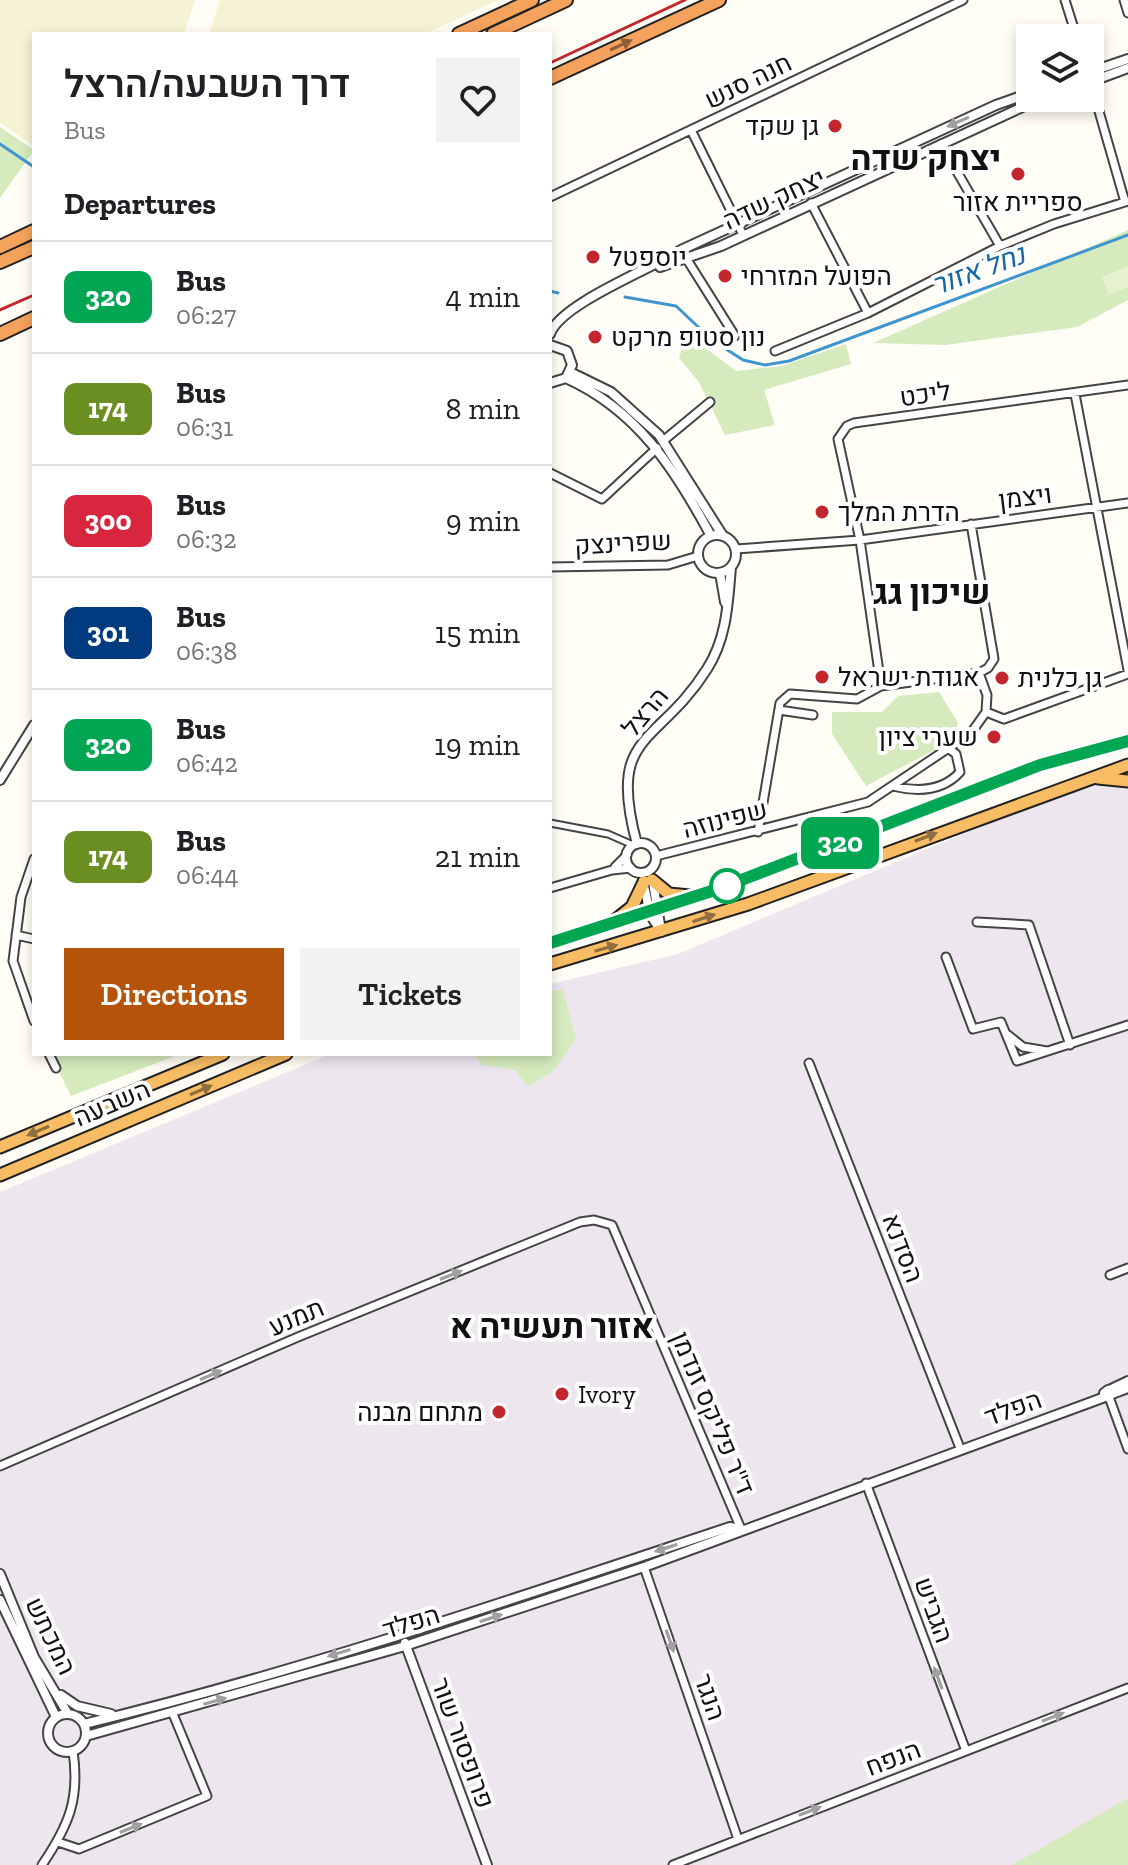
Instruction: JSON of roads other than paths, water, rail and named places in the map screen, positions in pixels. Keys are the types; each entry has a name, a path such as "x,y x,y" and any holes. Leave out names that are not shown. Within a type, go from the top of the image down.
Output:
{"highway":[{"path":"463,32 532,0"},
{"path":"497,32 566,0"},
{"path":"552,77 719,0"},
{"path":"0,247 32,232"},
{"path":"0,262 32,248"},
{"path":"0,334 32,319"},
{"path":"552,942 655,912 1040,765 1128,741"},
{"path":"552,963 748,904 1128,765"},
{"path":"1090,777 1128,781"},
{"path":"600,929 627,912 647,876 676,896 718,889"},
{"name":"השבעה","path":"0,1147 218,1056"},
{"name":"השבעה","path":"0,1175 281,1056"}],"street":[{"name":"חנה סנש","path":"552,196 963,0"},
{"path":"1065,0 1073,24"},
{"path":"1124,0 1128,13"},
{"path":"1104,67 1128,59"},
{"path":"1104,76 1128,68"},
{"name":"יצחק שדה","path":"552,331 557,322 577,305 651,269 681,250 1016,98"},
{"name":"יצחק שדה","path":"651,269 687,260 1016,110"},
{"path":"775,351 868,313 1000,246 1127,201 1100,112"},
{"path":"691,130 743,235"},
{"path":"941,144 1000,246"},
{"path":"811,203 868,313"},
{"path":"681,250 735,336"},
{"path":"557,322 553,345 571,357 568,375"},
{"path":"552,382 568,375"},
{"path":"568,375 593,390 660,444 723,536 736,549 731,567 720,573 703,567 698,556 701,544 711,536 723,536"},
{"name":"ליכט","path":"881,686 860,540 838,439 847,426 1128,385"},
{"path":"979,673 987,695 986,712 997,718 1015,718 1128,672 1075,394"},
{"path":"552,474 602,499 710,402"},
{"path":"660,444 711,536"},
{"name":"ויצמן","path":"736,549 860,540 1128,503"},
{"path":"758,832 780,703 790,694 857,699 881,686 979,673 994,659 971,524"},
{"name":"שפרינצק","path":"552,567 668,565 698,556"},
{"name":"הרצל","path":"635,844 627,810 625,784 629,767 640,743 707,669 720,641 727,614 731,567"},
{"name":"הרצל","path":"720,573 727,614"},
{"path":"779,710 813,715"},
{"name":"שפינוזה","path":"656,856 868,802 971,733 986,712"},
{"path":"0,780 3,766 32,728"},
{"path":"893,786 917,792 950,782 960,772 956,754 948,748"},
{"path":"552,823 650,845 656,856 647,876 661,932"},
{"path":"612,870 635,844"},
{"path":"627,855 631,868"},
{"path":"32,865 21,897 13,961 32,1015"},
{"path":"552,887 612,870 631,868 647,876"},
{"path":"977,922 1029,925 1070,1045"},
{"path":"16,935 32,939"},
{"path":"946,957 973,1029 1001,1022 1017,1061 1128,1025"},
{"path":"0,962 13,961"},
{"path":"1114,1031 1128,1031"},
{"path":"1005,1033 1023,1047 1049,1052"},
{"path":"50,1056 56,1068"},
{"name":"הסדנא","path":"809,1063 960,1448"},
{"name":"תמנע","path":"0,1466 580,1222 594,1220 612,1225"},
{"name":"ד''ר פליקס זנדמן","path":"612,1225 741,1529"},
{"path":"1110,1275 1128,1268"},
{"name":"הפלד","path":"1108,1394 1128,1381"},
{"name":"הפלד","path":"86,1736 173,1714 405,1646 644,1567 1128,1388"},
{"path":"1108,1394 1128,1449"},
{"name":"הגביש","path":"866,1483 966,1751"},
{"name":"הפלד","path":"84,1724 402,1634 730,1527 741,1529"},
{"name":"הנגר","path":"644,1567 738,1839"},
{"name":"המכתש","path":"0,1574 34,1657 68,1714"},
{"name":"המכתש","path":"0,1600 56,1717"},
{"name":"פרופסור שור","path":"402,1634 487,1865"},
{"path":"52,1686 77,1706 102,1713 123,1714"},
{"name":"הנפח","path":"673,1865 1128,1688"},
{"path":"42,1865 58,1842 76,1789 73,1751 86,1736 84,1724 68,1714 56,1717 49,1728 50,1741 58,1749 73,1751"},
{"path":"58,1842 79,1849 207,1796 173,1714"}],"waterway":[{"name":"נחל אזור","path":"0,144 32,166"},
{"name":"נחל אזור","path":"625,297 676,306 712,340 743,360 765,365 789,361 1128,235"},
{"name":"נחל אזור","path":"552,292 558,293"}],"railway":[{"path":"552,62 685,0"},
{"path":"0,310 32,296"}],"place":[{"name":"גן שקד","path":"835,126"},
{"name":"ספריית אזור","path":"1018,174"},
{"name":"יוספטל","path":"593,257"},
{"name":"הפועל המזרחי","path":"725,276"},
{"name":"נון סטופ מרקט","path":"595,337"},
{"name":"הדרת המלך","path":"822,512"},
{"name":"אגודת ישראל","path":"822,677"},
{"name":"גן כלנית","path":"1002,678"},
{"name":"שערי ציון","path":"994,737"},
{"name":"Ivory","path":"562,1394"},
{"name":"מתחם מבנה","path":"499,1412"}],"district":[{"name":"יצחק שדה","path":"926,158"},
{"name":"שיכון גג","path":"932,592"},
{"name":"אזור תעשיה א","path":"552,1326"}]}
